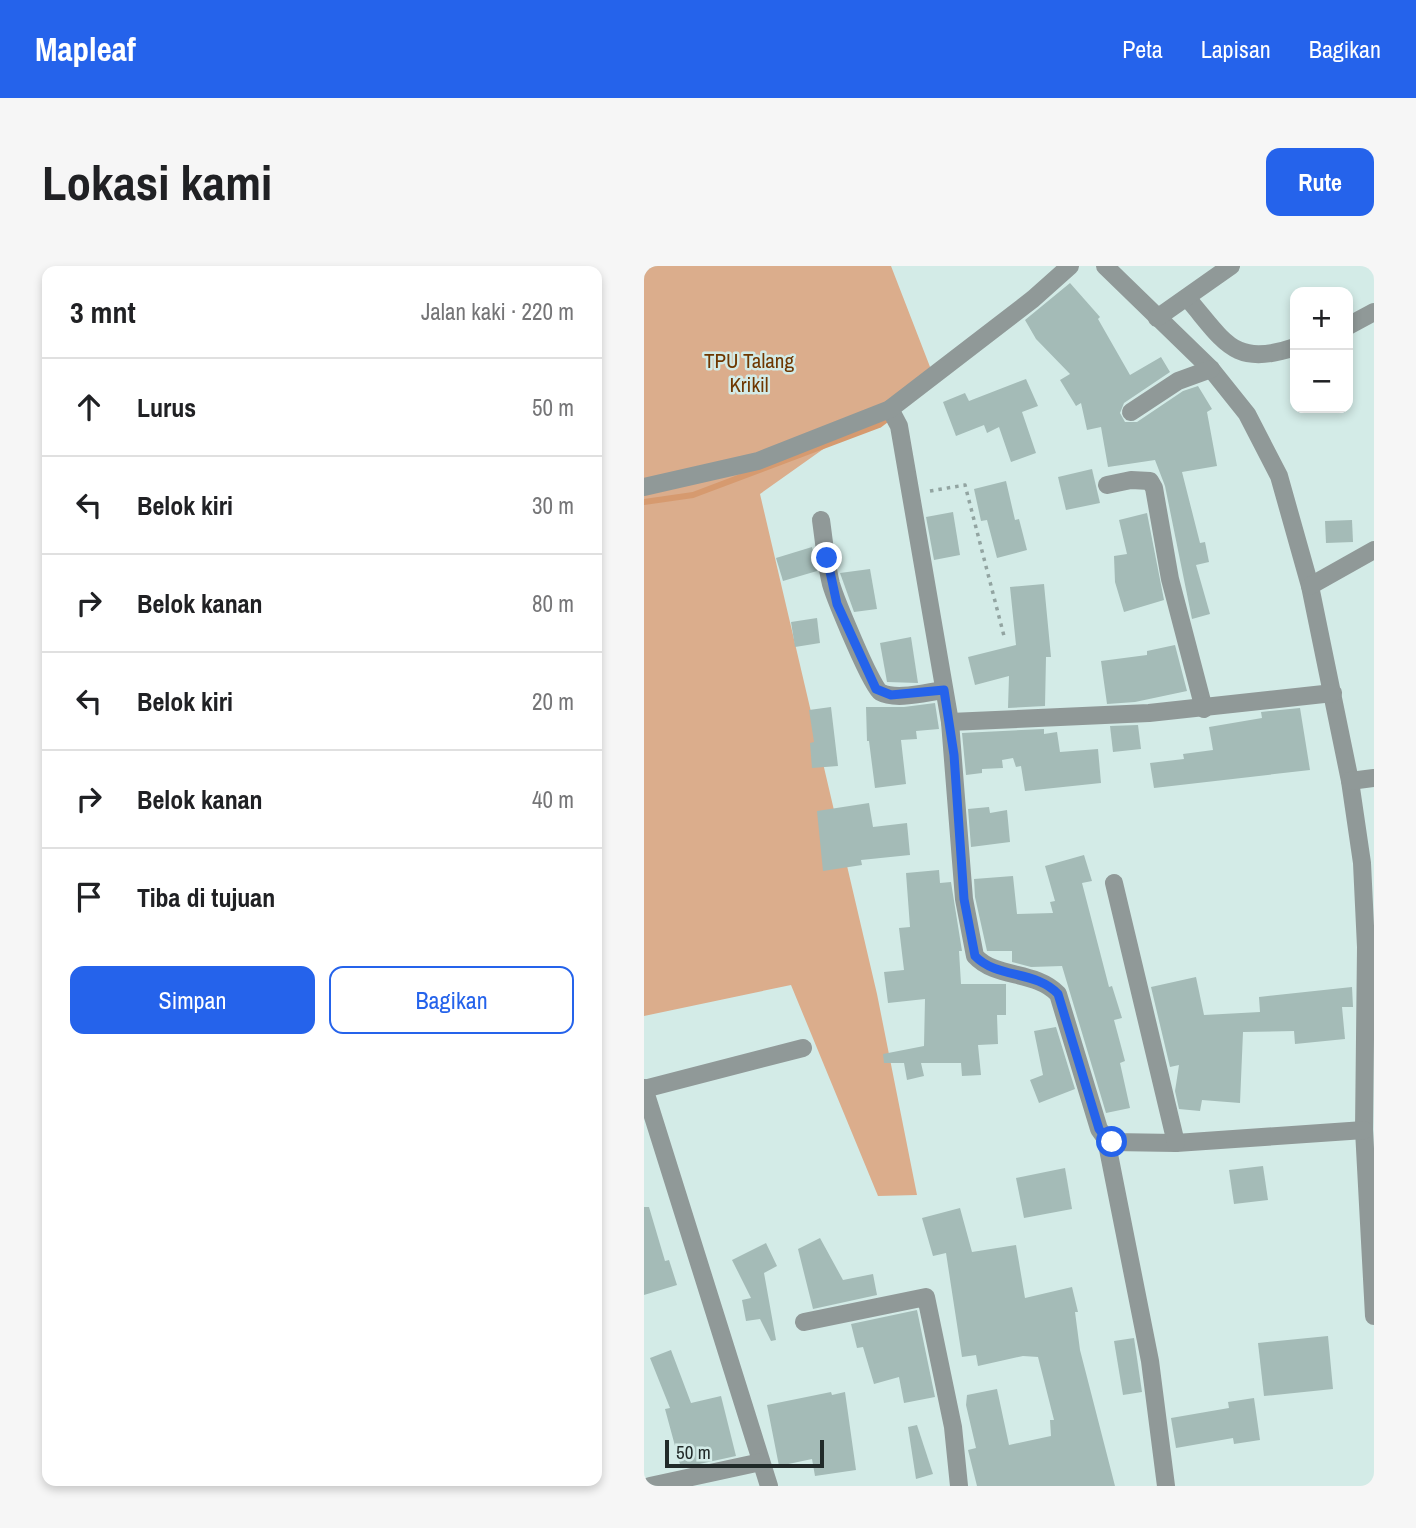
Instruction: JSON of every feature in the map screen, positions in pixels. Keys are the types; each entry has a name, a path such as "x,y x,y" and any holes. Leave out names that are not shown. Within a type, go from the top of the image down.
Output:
{"street":[{"path":"644,487 758,461 894,415 1070,266"},
{"path":"1105,266 1211,369 1247,414 1279,476 1310,586 1350,781 1362,863 1374,1316"},
{"path":"1157,318 1188,299 1231,266"},
{"path":"1188,299 1218,335 1243,352 1269,356 1290,349"},
{"path":"1353,323 1374,312"},
{"path":"1131,412 1178,381 1211,369"},
{"path":"894,415 911,494 950,722 964,899 975,956 985,965 1048,984 1058,994 1099,1129 1106,1139 1150,1361 1166,1486"},
{"path":"1108,485 1142,479 1150,481 1154,488 1170,579 1205,709"},
{"path":"821,520 837,604 873,685 880,692 891,695 944,690"},
{"path":"1310,586 1374,550"},
{"path":"950,722 1205,709 1333,693"},
{"path":"1350,781 1374,778"},
{"path":"1114,883 1176,1143"},
{"path":"769,1486 644,1088 803,1048"},
{"path":"1106,1139 1112,1142 1176,1143 1367,1119"},
{"path":"804,1322 926,1297 953,1427 959,1486"},
{"path":"650,1486 761,1462"}],"path":[{"path":"911,494 965,485 1004,636"}],"green space":[{"name":"TPU Talang Krikil","path":"644,266 891,266 932,372 760,494 877,994 917,1195 878,1196 791,985 644,1016"}],"building":[{"path":"1070,283 1100,317 1098,319 1130,375 1161,357 1170,372 1124,403 1120,413 1125,422 1137,422 1183,391 1198,386 1212,409 1207,412 1217,466 1182,472 1200,543 1205,542 1209,562 1196,565 1210,614 1192,619 1165,486 1155,460 1108,467 1101,427 1087,430 1081,403 1076,406 1060,380 1070,374 1036,339 1025,320"},
{"path":"1026,379 1038,406 1022,412 1036,453 1011,462 999,427 987,433 984,425 956,436 943,402 965,393 969,401"},
{"path":"1092,469 1100,503 1066,510 1058,477"},
{"path":"1006,481 1015,520 1019,519 1027,550 997,558 987,520 981,521 974,489"},
{"path":"953,512 960,555 934,560 926,517"},
{"path":"1147,513 1164,600 1124,612 1115,582 1114,556 1127,554 1119,520"},
{"path":"1352,520 1353,542 1326,543 1325,521"},
{"path":"812,547 817,571 783,581 776,558"},
{"path":"870,569 877,609 854,612 840,573"},
{"path":"1044,584 1051,657 1046,657 1045,706 1008,708 1009,676 975,685 968,657 1016,645 1010,587"},
{"path":"817,618 820,643 795,647 791,622"},
{"path":"911,637 918,683 887,682 880,643"},
{"path":"1175,645 1187,691 1135,702 1107,704 1101,661 1147,655 1147,651"},
{"path":"935,703 939,729 916,731 917,739 901,740 906,784 875,788 867,741 866,707 904,707"},
{"path":"831,707 838,766 812,768 810,743 814,742 809,710"},
{"path":"1300,708 1310,770 1154,788 1150,763 1184,759 1183,754 1213,750 1209,727 1262,718 1261,712"},
{"path":"1138,725 1141,749 1113,752 1110,726"},
{"path":"1044,729 1044,734 1057,732 1060,752 1098,749 1101,783 1025,791 1021,766 1016,767 1013,758 1002,760 1003,768 982,769 982,773 966,775 962,733"},
{"path":"869,803 873,827 907,823 910,855 861,860 862,865 823,871 817,811"},
{"path":"989,807 990,813 1007,810 1010,842 971,847 968,809"},
{"path":"1084,855 1092,881 1082,883 1109,987 1112,986 1122,1018 1114,1020 1125,1061 1120,1063 1130,1108 1106,1113 1062,966 1031,967 1012,962 1012,951 987,951 975,897 974,879 1013,876 1017,914 1053,913 1050,902 1055,901 1045,866"},
{"path":"939,870 940,883 951,882 962,951 959,951 961,984 1006,984 1006,1015 997,1015 998,1044 978,1045 981,1075 962,1076 961,1063 921,1063 924,1076 907,1080 904,1063 884,1063 883,1054 924,1046 925,999 888,1003 884,972 904,970 899,928 910,927 906,873"},
{"path":"1196,977 1204,1015 1260,1012 1259,997 1352,987 1353,1007 1342,1007 1345,1039 1295,1044 1294,1031 1243,1032 1240,1103 1202,1100 1200,1111 1179,1109 1175,1091 1179,1065 1170,1067 1151,987"},
{"path":"1056,1027 1075,1089 1039,1103 1030,1080 1043,1075 1034,1031"},
{"path":"1263,1166 1268,1200 1234,1204 1229,1170"},
{"path":"1065,1168 1072,1209 1024,1218 1016,1178"},
{"path":"644,1207 649,1207 665,1261 669,1260 677,1285 644,1295"},
{"path":"960,1208 972,1252 1016,1245 1025,1298 1072,1287 1078,1312 1075,1312 1080,1350 1115,1486 977,1486 968,1450 976,1448 966,1405 967,1395 997,1389 1009,1445 1051,1436 1050,1420 1054,1420 1038,1357 1023,1356 978,1366 976,1355 962,1357 946,1253 933,1256 922,1218"},
{"path":"820,1238 843,1280 873,1274 877,1295 813,1309 798,1249"},
{"path":"766,1243 777,1266 764,1273 776,1340 771,1341 760,1319 746,1321 742,1300 751,1298 732,1260"},
{"path":"917,1310 935,1397 904,1403 899,1377 874,1384 863,1347 857,1348 851,1324"},
{"path":"1328,1336 1333,1389 1264,1396 1258,1343"},
{"path":"1134,1338 1142,1392 1123,1395 1114,1341"},
{"path":"671,1350 691,1403 721,1396 736,1456 681,1468 665,1409 670,1408 650,1358"},
{"path":"831,1392 832,1395 845,1392 856,1470 815,1476 812,1459 779,1466 767,1405"},
{"path":"1254,1398 1260,1440 1234,1444 1233,1438 1176,1448 1171,1418 1229,1408 1228,1402"},
{"path":"917,1425 933,1474 916,1479 908,1427"}],"waterway":[{"path":"644,502 693,495 879,425 891,416"}],"route":[{"path":"827,558 830,582 837,604 856,642 870,681 876,689 886,695 944,690 954,755 964,899 970,944 975,956 985,965 1034,978 1048,984 1058,994 1099,1129 1106,1139 1112,1142"}]}
